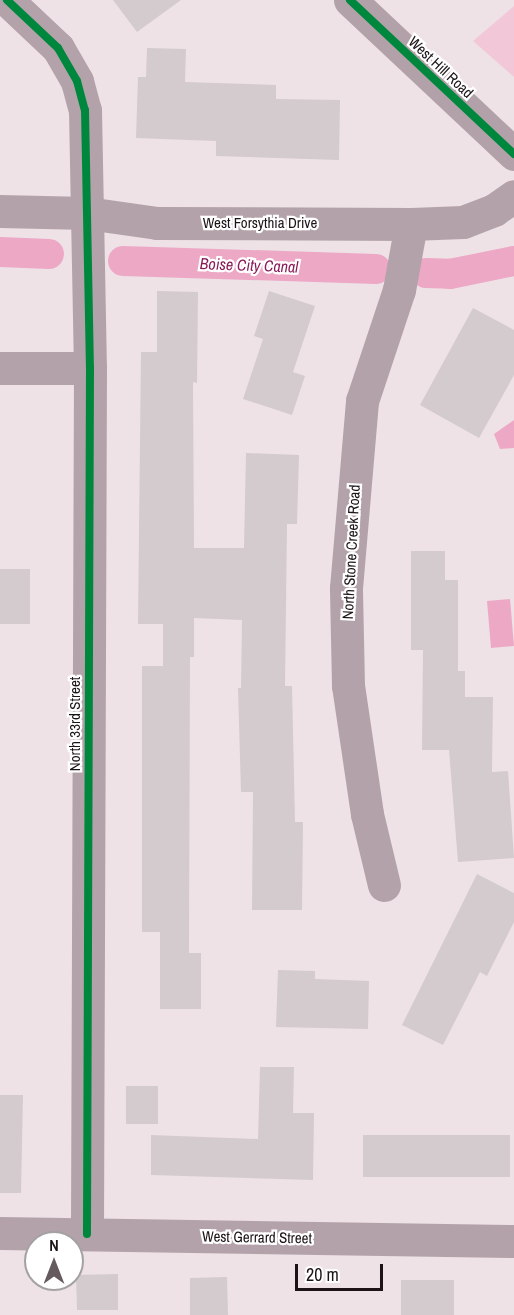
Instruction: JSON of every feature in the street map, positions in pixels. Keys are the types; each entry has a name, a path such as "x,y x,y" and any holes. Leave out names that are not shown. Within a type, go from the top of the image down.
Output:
{"street":[{"name":"North 33rd Street","path":"7,0 57,48 77,81 85,111 90,368 87,1234"},
{"name":"West Hill Road","path":"350,0 514,154"},
{"name":"West Forsythia Drive","path":"0,211 87,213 157,223 411,224 463,222 494,210 514,196"},
{"name":"North Stone Creek Road","path":"384,885 367,814 348,686 346,588 362,401 399,290 411,224"},
{"path":"0,368 90,368"},
{"name":"West Gerrard Street","path":"0,1233 514,1241"}],"shaded area":[{"path":"514,6 514,77 473,41"},
{"path":"514,420 514,448 500,449 494,434"},
{"path":"510,599 514,646 491,648 487,601"}],"building":[{"path":"113,0 181,0 137,32"},
{"path":"147,48 186,49 185,82 276,85 276,99 340,100 339,160 216,156 216,141 136,138 138,77 146,77"},
{"path":"157,291 198,292 197,383 193,382 194,548 244,548 246,453 299,455 297,524 287,524 285,686 292,686 295,822 303,822 302,910 252,910 253,792 241,792 238,688 241,688 242,620 194,618 194,657 190,657 189,953 201,953 201,1009 160,1009 160,932 142,932 142,666 163,666 163,624 138,624 141,352 157,352"},
{"path":"269,291 315,306 293,372 305,376 292,415 243,399 263,339 254,336"},
{"path":"473,308 514,330 514,375 479,438 420,405"},
{"path":"411,551 445,551 445,580 458,580 458,671 465,671 465,697 493,697 492,772 508,771 514,858 458,862 449,750 422,750 423,650 411,650"},
{"path":"0,569 30,569 30,624 0,624"},
{"path":"477,874 514,893 514,922 487,976 480,972 443,1045 402,1025"},
{"path":"278,970 315,971 315,979 369,981 368,1029 276,1027"},
{"path":"260,1067 294,1067 293,1113 314,1113 313,1180 151,1175 151,1135 258,1139"},
{"path":"126,1086 158,1086 158,1124 126,1124"},
{"path":"0,1095 23,1095 21,1193 0,1193"},
{"path":"363,1135 510,1135 510,1177 363,1177"},
{"path":"118,1274 118,1310 77,1310 76,1291 84,1291 84,1275"},
{"path":"227,1277 228,1315 190,1315 190,1278"},
{"path":"401,1280 454,1280 454,1315 401,1315"}],"waterway":[{"name":"Boise City Canal","path":"0,252 49,254"},
{"name":"Boise City Canal","path":"123,261 376,269"},
{"name":"Boise City Canal","path":"426,273 450,274 514,261"}],"cycle path":[{"path":"7,0 58,48 77,81 85,110 90,368 87,1234"},
{"path":"350,0 514,154"}]}
